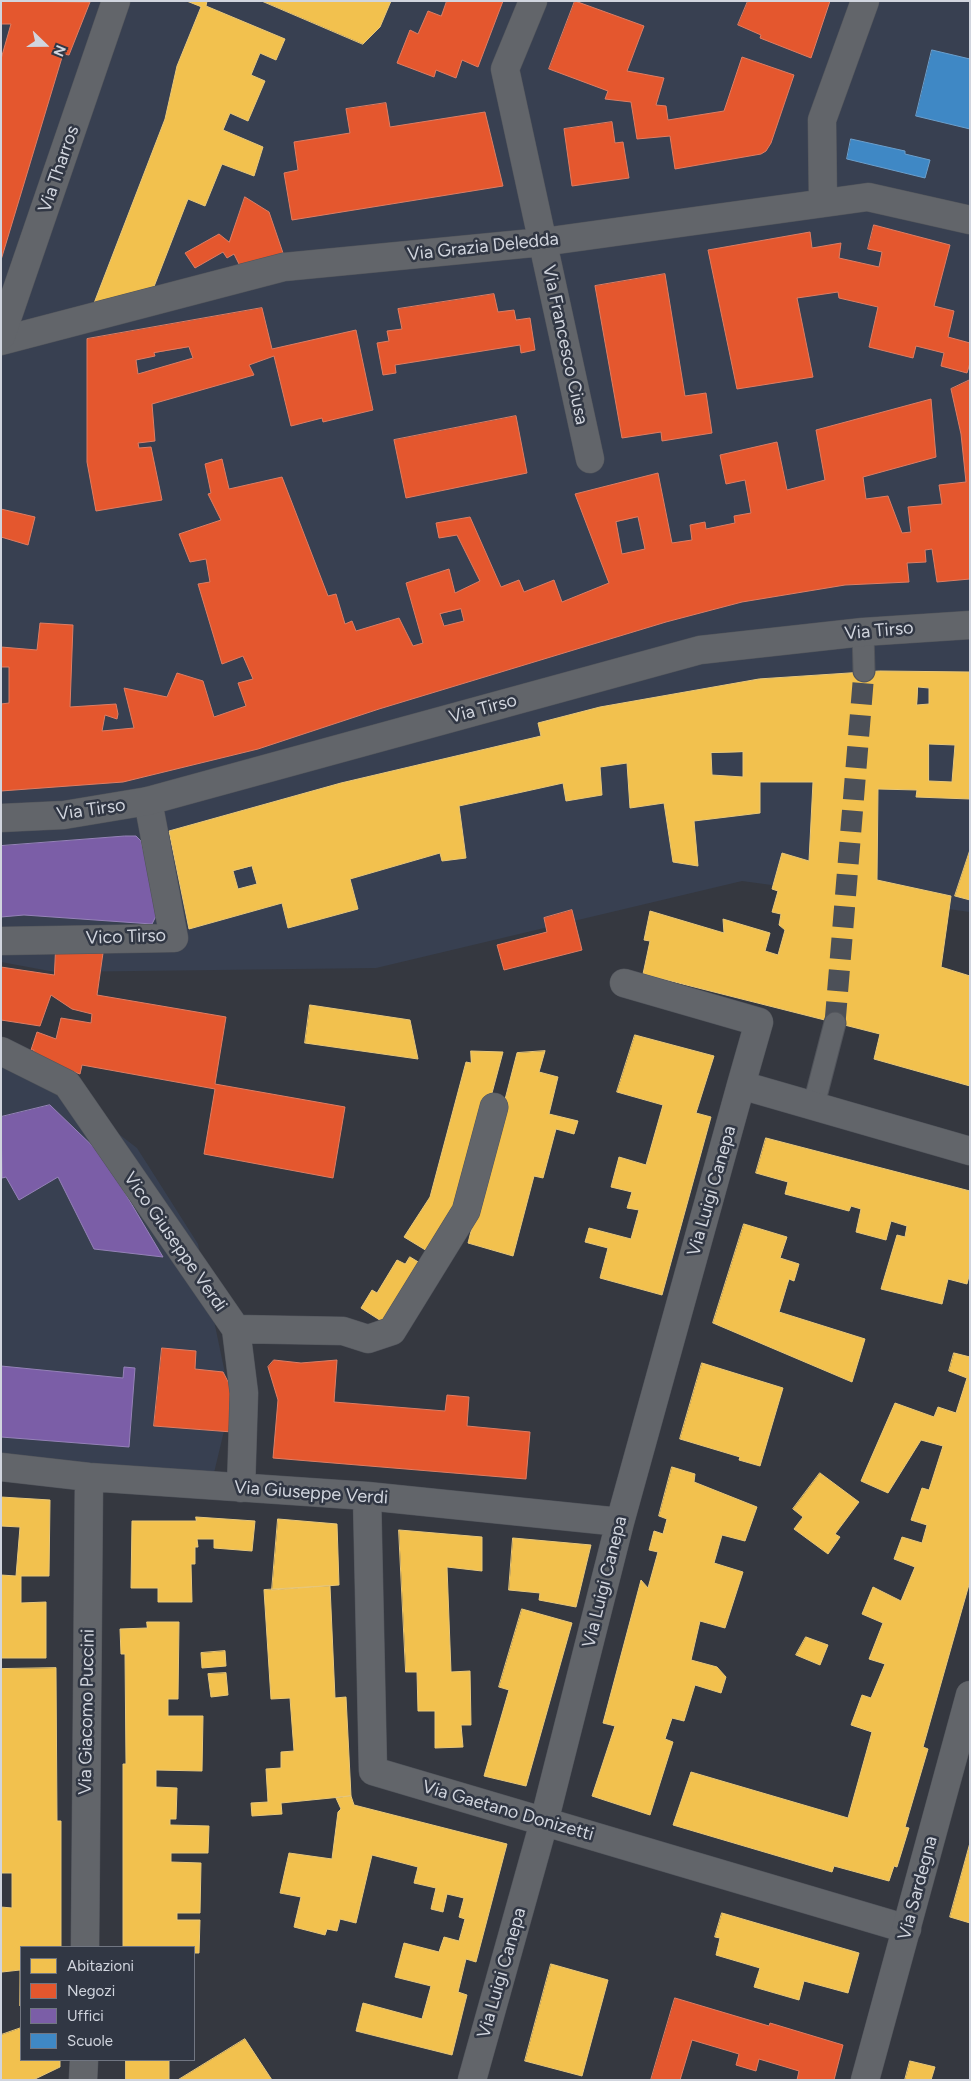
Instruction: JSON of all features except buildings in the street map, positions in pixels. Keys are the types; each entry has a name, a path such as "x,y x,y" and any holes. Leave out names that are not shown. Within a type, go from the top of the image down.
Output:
{"street":[{"name":"Via Tharros","path":"1,336 116,1"},
{"name":"Via Francesco Ciusa","path":"534,1 505,69 590,459"},
{"path":"823,203 822,120 865,1"},
{"name":"Via Grazia Deledda","path":"1,341 284,267 543,242 868,197 970,220"},
{"name":"Via Tirso","path":"1,818 64,815 148,801 700,650 863,632 970,624"},
{"path":"863,632 864,672"},
{"name":"Vico Tirso","path":"1,941 174,938 148,801"},
{"name":"Via Luigi Canepa","path":"472,2080 544,1822 620,1522 759,1022 624,983"},
{"path":"814,1104 835,1023"},
{"name":"Vico Giuseppe Verdi","path":"1,1051 67,1084 236,1329 244,1393 241,1488"},
{"path":"741,1085 814,1104 970,1151"},
{"path":"236,1329 343,1331 368,1339 392,1331 466,1211 494,1107"},
{"name":"Via Giuseppe Verdi","path":"1,1467 89,1477 367,1496 620,1522"},
{"name":"Via Giacomo Puccini","path":"85,1946 89,1477"},
{"name":"Via Gaetano Donizetti","path":"367,1496 373,1771 907,1928"},
{"name":"Via Sardegna","path":"865,2080 969,1703"},
{"path":"83,2080 84,2061"}],"shaded area":[{"path":"1,1 970,1 970,912 742,881 376,968 55,972 1,962"},
{"path":"1,1060 56,1086 137,1148 198,1244 231,1402 212,1481 1,1478"}],"tunnel":[{"path":"835,1023 864,671"}]}
